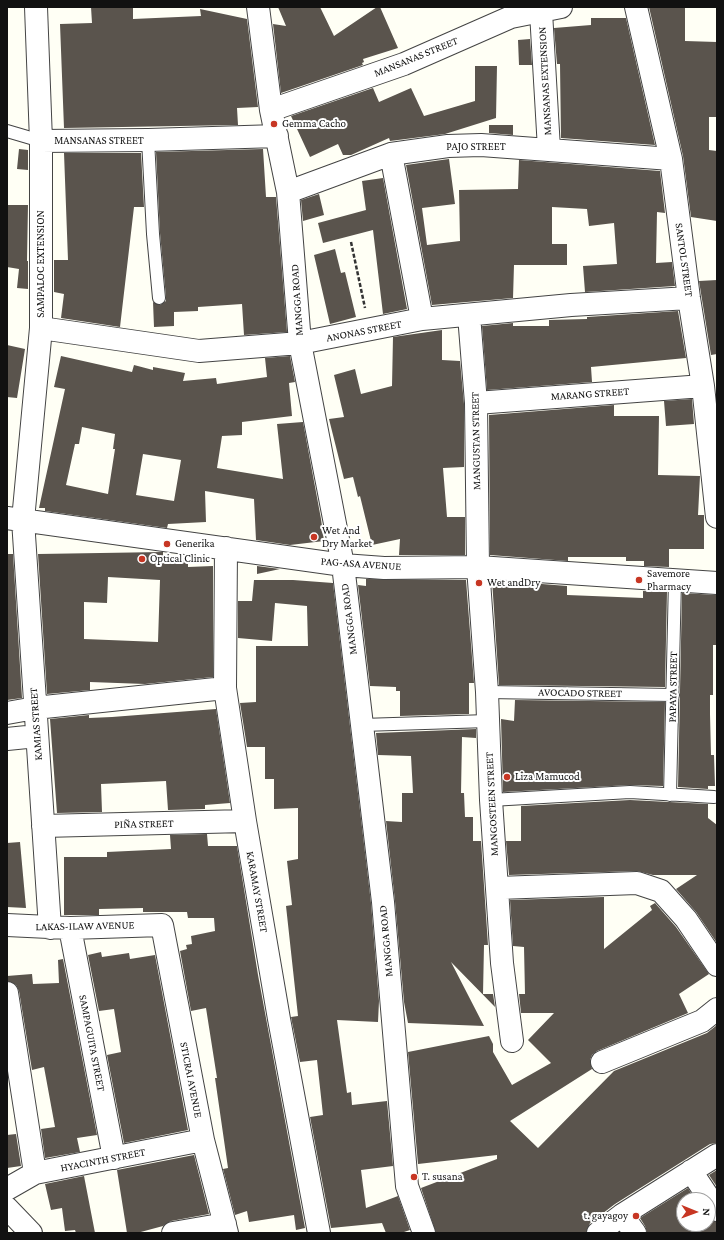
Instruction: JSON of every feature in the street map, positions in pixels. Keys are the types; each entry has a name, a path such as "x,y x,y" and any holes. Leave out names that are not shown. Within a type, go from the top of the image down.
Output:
{"street":[{"name":"SAMPALOC EXTENSION","path":"15,519 41,328 41,141 36,7"},
{"name":"MANGGA ROAD","path":"258,7 271,110 288,192 300,343 343,565 383,902 407,1186 424,1233"},
{"name":"SANTOL STREET","path":"636,7 671,159 689,298 703,386 717,516"},
{"name":"MANSANAS STREET","path":"271,110 404,64 509,12 551,10"},
{"name":"MANSANAS EXTENSION","path":"549,149 551,10"},
{"name":"MANSANAS STREET","path":"41,141 148,140 277,136"},
{"name":"PAJO STREET","path":"288,192 391,154 448,146 481,145 671,159"},
{"path":"391,154 422,320"},
{"name":"ANONAS STREET","path":"41,328 199,351 300,343 422,320 571,306 689,298"},
{"name":"MANGUSTAN STREET","path":"469,315 476,403 478,567"},
{"name":"MARANG STREET","path":"476,403 703,386"},
{"name":"PAG-ASA AVENUE","path":"15,519 343,565 384,568 478,567 717,583"},
{"name":"KAMIAS STREET","path":"15,519 35,708 43,826 60,928"},
{"name":"KARAMAY STREET","path":"226,548 225,688 245,821 318,1233"},
{"name":"MANGOSTEEN STREET","path":"478,567 487,692 491,800 502,963 512,1041"},
{"path":"7,713 35,708 225,688"},
{"path":"7,738 37,736"},
{"name":"PIÑA STREET","path":"43,826 245,821"},
{"path":"498,888 629,883 643,885 661,891 686,919 717,965"},
{"name":"LAKAS-ILAW AVENUE","path":"7,925 60,928 162,924"},
{"name":"STICRAI AVENUE","path":"162,924 203,1140 226,1228"},
{"name":"SAMPAGUITA STREET","path":"60,928 114,1158"},
{"path":"7,993 36,1173"},
{"path":"602,1062 702,1021 717,1009"},
{"name":"HYACINTH STREET","path":"7,1188 36,1173 203,1140"},
{"path":"598,1233 622,1215 717,1155"},
{"path":"691,1171 717,1210"},
{"path":"7,1208 31,1233"},
{"path":"622,1215 635,1233"},
{"path":"173,1233 226,1228"}],"lane":[{"path":"7,130 41,141"},
{"path":"148,140 153,234 159,298"},
{"name":"PAPAYA STREET","path":"670,794 675,580"},
{"name":"AVOCADO STREET","path":"487,692 672,695"},
{"path":"362,725 488,721"},
{"path":"491,800 630,792 714,797"}],"path":[{"path":"351,242 369,329"}],"building":[{"path":"91,7 133,7 133,19 201,16 200,9 247,19 258,107 237,108 238,125 64,128 60,24 92,23"},
{"path":"278,7 320,7 334,36 377,7 380,7 398,48 363,59 363,65 281,93 273,24 286,26"},
{"path":"649,7 685,7 685,41 717,42 717,117 709,117 709,150 717,151 717,221 691,217 683,156"},
{"path":"591,18 626,18 655,145 561,138 560,64 557,64 554,28 591,25"},
{"path":"530,39 532,65 519,65 518,40"},
{"path":"475,66 497,66 496,118 445,134 390,141 389,138 351,155 343,155 338,144 310,157 291,116 373,88 379,102 411,88 424,116 475,101"},
{"path":"489,125 513,125 513,135 489,133"},
{"path":"19,149 28,150 28,170 17,169"},
{"path":"263,149 266,197 276,197 287,332 244,335 242,304 198,307 198,311 174,312 174,326 154,327 153,302 160,305 166,301 160,233 156,152"},
{"path":"64,153 141,153 144,207 134,207 120,327 61,318 64,294 54,292 54,260 68,260"},
{"path":"449,159 455,204 422,208 427,245 460,241 459,190 518,189 519,160 660,171 665,213 657,212 656,263 672,262 675,286 585,292 583,266 617,264 614,223 589,226 587,209 552,207 552,244 567,244 567,265 514,265 513,298 432,305 406,165"},
{"path":"383,178 407,309 383,314 373,230 323,243 318,223 366,210 362,181"},
{"path":"319,194 324,215 303,221 301,200"},
{"path":"7,205 28,205 28,289 17,288 19,269 7,267"},
{"path":"335,249 341,273 345,272 356,317 330,324 314,255"},
{"path":"717,280 717,354 711,355 699,281"},
{"path":"678,311 686,358 591,367 592,382 487,390 482,326 513,323 513,326 549,326 549,320 587,319 587,317"},
{"path":"442,330 442,360 460,361 464,404 464,467 443,468 447,517 465,517 465,555 399,555 400,539 372,545 360,496 358,497 353,477 344,479 329,419 344,417 334,375 355,369 361,394 392,386 393,337"},
{"path":"7,345 25,349 17,398 7,397"},
{"path":"61,356 132,372 134,365 153,370 153,367 185,373 183,381 216,378 217,384 267,377 265,358 290,356 295,382 289,383 292,416 242,422 242,435 222,436 217,468 283,479 277,424 303,422 324,541 290,545 256,540 254,499 205,491 206,522 168,524 167,528 45,511 45,508 39,508 65,389 54,387","holes":["82,427 115,434 113,449 115,449 108,494 66,485 75,444 79,444","143,454 181,460 174,501 136,495"]},
{"path":"692,399 694,424 666,426 664,401"},
{"path":"614,405 614,416 659,416 658,475 700,476 698,515 704,515 704,549 669,549 669,567 644,566 644,561 626,561 626,557 568,557 568,561 490,555 489,415"},
{"path":"163,552 163,559 188,560 188,567 213,566 213,677 145,684 90,682 90,690 47,694 38,554","holes":["108,577 160,580 158,642 84,639 84,602 107,603"]},
{"path":"7,554 13,554 22,698 7,700"},
{"path":"257,566 280,569 257,574"},
{"path":"366,579 466,580 474,683 469,683 469,714 400,716 400,691 396,691 396,687 370,686 358,585 366,586"},
{"path":"254,580 293,580 333,583 371,903 379,1001 378,1022 337,1020 347,1093 351,1092 352,1105 387,1101 393,1166 361,1170 366,1208 398,1196 410,1230 401,1233 386,1233 382,1223 331,1228 310,1117 323,1115 317,1060 300,1062 291,1017 298,1016 286,906 292,905 287,861 298,859 298,808 274,809 274,779 265,779 265,747 247,747 240,703 256,702 256,646 308,646 307,606 275,603 272,641 238,638 238,601 252,601"},
{"path":"492,580 567,586 567,595 643,598 643,591 667,592 665,687 499,685"},
{"path":"682,593 717,595 717,645 713,645 713,695 710,695 711,755 714,755 715,786 708,786 708,789 678,787"},
{"path":"515,700 665,702 663,786 630,785 503,792 501,719 514,721"},
{"path":"216,709 230,803 205,805 205,809 168,810 166,781 101,784 102,812 57,813 50,719 89,715 89,718 112,717"},
{"path":"476,729 476,738 462,737 461,793 464,793 465,817 473,817 473,841 481,841 488,945 484,945 483,994 493,994 495,1007 451,962 484,1026 408,1023 404,1002 386,821 402,822 402,793 413,793 411,756 378,755 376,733"},
{"path":"630,800 708,804 708,818 717,825 717,943 696,912 676,889 697,875 653,875 637,871 509,875 506,841 521,841 521,806"},
{"path":"207,834 208,846 237,846 258,975 305,1228 296,1230 294,1215 249,1222 247,1211 235,1215 223,1169 228,1168 215,1078 217,1078 206,1008 191,1011 180,951 187,949 186,945 192,944 191,936 215,931 214,918 188,918 187,912 143,912 143,908 99,909 99,915 64,915 64,857 107,857 107,852 171,849 170,835"},
{"path":"20,842 26,908 7,907 7,843"},
{"path":"604,897 604,949 652,910 650,906 655,903 676,927 709,974 679,994 688,1013 597,1051 592,1055 590,1060 592,1069 510,1121 538,1148 614,1071 707,1033 717,1025 717,1143 710,1144 615,1204 590,1223 586,1233 436,1233 421,1188 497,1159 497,1155 418,1164 408,1052 489,1036 493,1044 493,1052 512,1085 551,1063 528,1040 554,1013 521,1013 519,994 525,994 524,947 513,946 510,900"},
{"path":"101,952 102,957 129,953 130,959 155,955 188,1130 124,1143 107,1055 121,1052 114,1009 99,1011 88,955"},
{"path":"63,959 97,1135 77,1138 80,1152 45,1158 41,1129 55,1127 44,1067 32,1070 19,991 16,985 7,981 7,976 32,974 33,984 59,983 58,960"},
{"path":"16,1134 21,1166 7,1168 7,1135"},
{"path":"194,1155 209,1214 171,1221 163,1226 137,1233 127,1233 117,1170"},
{"path":"717,1170 717,1187 709,1175"},
{"path":"84,1176 95,1233 76,1233 75,1230 65,1231 62,1208 51,1210 45,1184"},
{"path":"688,1188 690,1192 682,1192"},
{"path":"676,1196 676,1232 716,1232 716,1222 717,1233 647,1233 640,1218"}],"place":[{"name":"Gemma Cacho","path":"274,124"},
{"name":"Wet And Dry Market","path":"314,537"},
{"name":"Generika","path":"167,544"},
{"name":"Optical Clinic","path":"142,559"},
{"name":"Savemore Pharmacy","path":"639,580"},
{"name":"Wet andDry","path":"479,583"},
{"name":"Liza Mamucod","path":"507,777"},
{"name":"T. susana","path":"414,1177"},
{"name":"t. gayagoy","path":"636,1216"}]}
